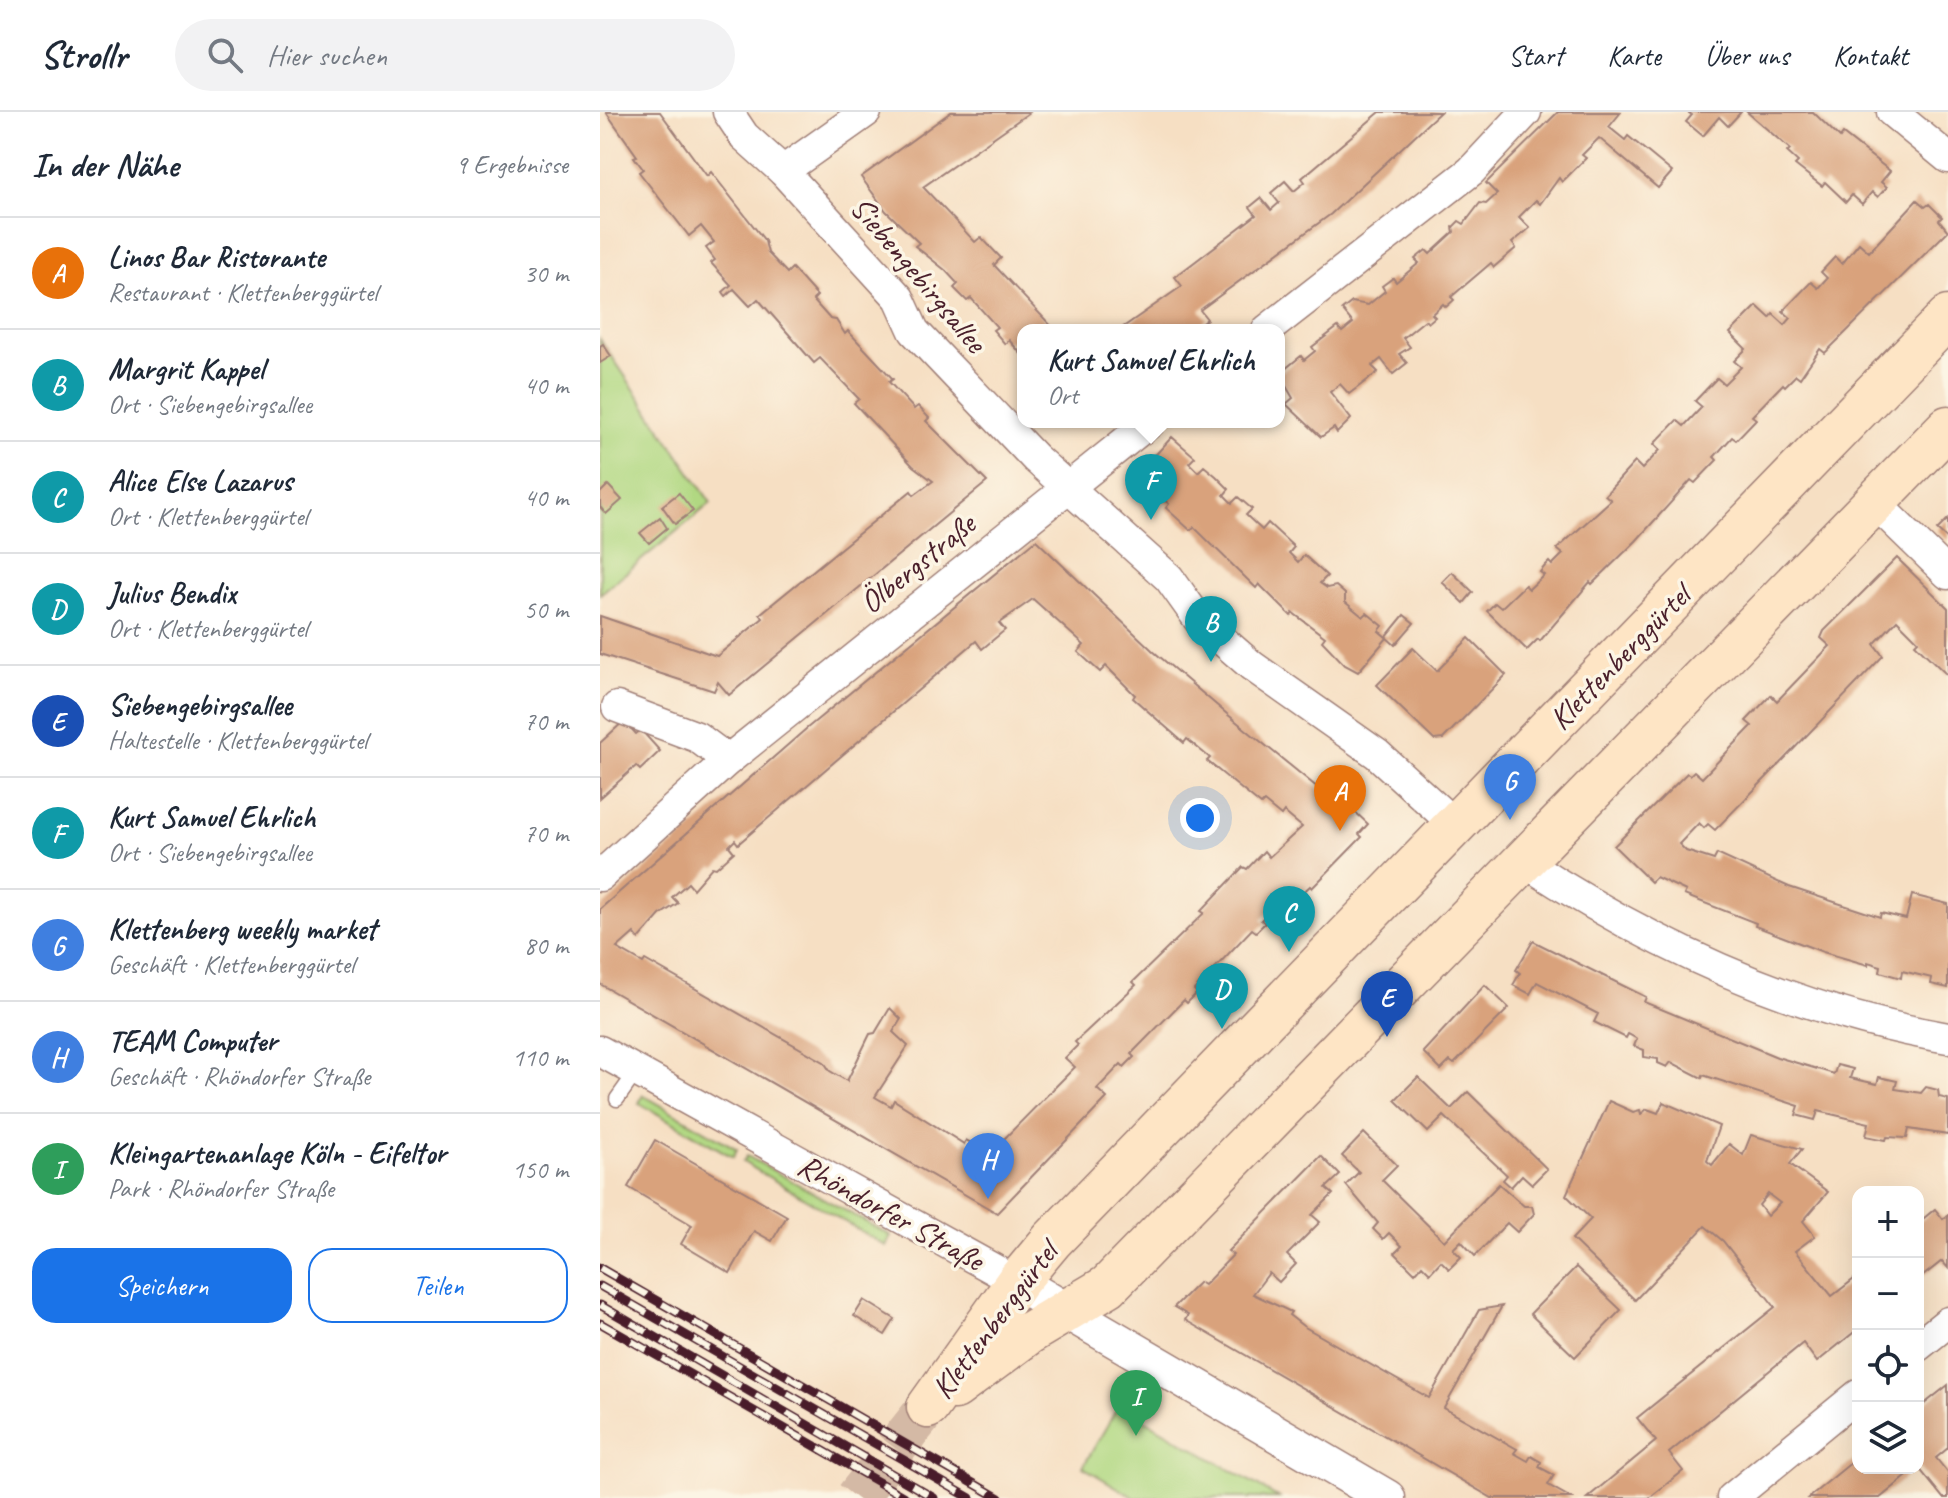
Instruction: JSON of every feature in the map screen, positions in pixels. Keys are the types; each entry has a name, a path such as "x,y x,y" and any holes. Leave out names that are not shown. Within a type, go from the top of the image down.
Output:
{"main road":[{"name":"Klettenberggürtel","path":"1948,317 1052,1240 1017,1282 928,1407 1029,1333 1108,1286 1948,427"}],"street":[{"name":"Siebengebirgsallee","path":"728,112 744,136 783,171 899,298 914,331 1068,487 1169,578 1199,620 1252,666 1377,754 1455,825"},
{"path":"783,171 866,112"},
{"path":"1275,324 1471,171 1526,112"},
{"path":"1892,112 1948,158"},
{"name":"Ölbergstraße","path":"600,876 728,760 1142,428"},
{"path":"1874,502 1948,574"},
{"path":"617,707 697,737 728,760"},
{"path":"1523,861 1642,934 1716,970 1899,1030 1948,1038"},
{"name":"Rhöndorfer Straße","path":"600,1051 1017,1282 1387,1498"},
{"path":"1924,1341 1948,1322"},
{"path":"1732,1498 1852,1400"}],"lane":[{"path":"617,1099 637,1071"}],"green space":[{"path":"600,339 711,503 600,594"},
{"path":"643,1095 737,1149 733,1157 639,1103"},
{"path":"747,1156 891,1236 886,1246 743,1162"},
{"path":"1119,1405 1279,1498 1135,1498 1083,1467"}],"building":[{"path":"606,112 660,112 707,176 711,172 765,241 768,253 787,273 792,268 817,296 813,300 830,319 836,320 845,334 848,331 893,379 889,382 914,409 918,406 929,418 926,421 987,482 729,695 718,682 714,691 600,654 600,616 717,656 763,618 760,614 911,491 914,495 933,481 913,466 854,403 859,399 820,358 814,363 758,299 750,306 734,289 726,296 723,292 731,285 711,263 715,260 706,248 714,242 701,226 689,236 639,172 643,169 634,157 637,156"},
{"path":"951,112 1030,112 923,187 975,242 981,237 1001,258 994,265 1049,324 1017,324 1017,349 1009,340 1005,344 993,330 997,327 971,298 967,301 954,288 958,284 945,270 915,246 919,243 886,211 861,177"},
{"path":"1380,112 1440,112 1331,214 1200,310 1207,319 1201,324 1128,324 1182,286 1175,277 1256,215 1250,207 1261,198 1271,210 1279,203 1271,193 1285,181 1294,191 1305,182 1302,178"},
{"path":"1558,112 1621,112 1609,127 1625,140 1628,136 1672,172 1658,188 1599,138 1582,155 1586,158 1562,182 1559,178 1540,204 1536,200 1519,217 1530,228 1512,243 1516,248 1494,267 1491,263 1451,297 1454,300 1446,307 1443,304 1432,314 1435,317 1428,323 1425,320 1403,338 1410,347 1399,354 1407,363 1393,374 1381,359 1372,366 1378,372 1349,394 1340,384 1330,392 1351,419 1337,433 1334,428 1321,437 1286,404 1293,398 1285,384 1285,369 1301,356 1304,360 1315,351 1312,347 1338,327 1342,332 1353,323 1342,310 1352,302 1368,305 1385,291 1382,286 1393,278 1396,282 1419,263 1415,259 1426,250 1430,254 1454,232 1453,227 1459,221 1464,224 1480,203 1486,204 1497,194 1486,183"},
{"path":"1687,112 1741,112 1728,126 1719,117 1703,136 1686,122 1692,115"},
{"path":"1747,112 1813,112 1840,138 1843,134 1890,171 1881,182 1887,187 1878,197 1872,192 1862,204 1852,195 1846,202 1825,182 1822,186 1795,165 1798,162 1787,152 1790,149"},
{"path":"1917,200 1925,207 1929,204 1942,217 1939,220 1948,231 1825,353 1820,349 1800,378 1796,375 1785,386 1783,384 1752,416 1756,419 1736,440 1732,437 1714,457 1717,460 1695,483 1691,480 1636,541 1592,584 1590,582 1540,641 1538,639 1527,650 1487,611 1495,603 1501,608 1525,585 1529,589 1544,575 1540,572 1545,566 1549,562 1552,565 1563,554 1557,549 1611,500 1605,495 1635,462 1642,469 1660,450 1654,444 1677,420 1684,426 1702,407 1695,401 1717,378 1724,384 1741,367 1734,361 1746,349 1730,333 1757,306 1770,318 1773,314 1785,325 1791,318 1783,311 1811,282 1818,288 1827,278 1821,272 1835,257 1842,264 1859,243 1869,252"},
{"path":"603,344 611,356 600,363 600,346"},
{"path":"1172,437 1195,457 1189,463 1198,472 1204,466 1216,476 1229,489 1224,495 1232,503 1238,497 1252,509 1246,515 1262,530 1268,523 1294,547 1289,553 1298,562 1304,555 1327,576 1320,583 1327,588 1336,586 1345,594 1345,602 1363,617 1367,613 1383,626 1379,631 1386,637 1404,615 1414,623 1395,645 1387,638 1358,672 1345,665 1322,641 1325,637 1293,613 1291,616 1259,584 1256,588 1194,527 1190,530 1166,508 1169,504 1136,476"},
{"path":"608,485 622,500 606,514 600,507 600,493"},
{"path":"679,493 693,511 675,524 662,506"},
{"path":"660,517 667,528 649,543 640,533"},
{"path":"1948,519 1948,540 1937,530"},
{"path":"1036,540 1153,651 1329,797 1334,792 1368,824 1359,834 1362,837 1312,888 1310,886 1298,897 1291,890 1261,920 1265,923 1256,932 1252,929 1194,990 1197,993 1187,1003 1184,1000 1131,1054 1134,1057 1124,1067 1121,1064 1097,1089 1107,1098 997,1213 600,984 600,909 806,729","holes":["1033,599 1084,645 1078,652 1100,672 1106,666 1135,695 1133,698 1184,743 1187,739 1210,758 1207,761 1261,805 1264,802 1281,816 1284,812 1302,827 1269,857 1264,851 1247,869 1243,867 1201,911 1204,913 1133,982 1136,985 1075,1042 1078,1045 1065,1058 1075,1067 1003,1140 1006,1143 991,1159 979,1152 981,1148 966,1140 964,1144 894,1100 891,1106 875,1097 908,1046 893,1032 901,1019 890,1008 875,1033 870,1034 847,1081 830,1071 824,1062 645,960 643,963 617,948 634,933 639,939 660,915 678,903 672,897 688,883 693,889 712,867 716,868 734,852 729,846 735,840 738,844 976,641 982,649 1005,630 999,623"]},
{"path":"1897,558 1948,608 1948,676 1915,644 1918,641 1897,620 1874,644 1883,656 1764,780 1715,830 1708,824 1704,828 1699,823 1679,844 1686,851 1714,860 1717,854 1789,887 1880,917 1881,913 1906,919 1912,895 1948,904 1948,988 1931,984 1932,978 1902,971 1901,978 1880,972 1881,966 1823,952 1684,895 1686,891 1656,877 1651,882 1614,846 1687,773 1690,775 1694,771 1702,778 1752,726 1746,721 1771,695 1777,701 1830,646 1821,638 1824,631"},
{"path":"1452,572 1473,592 1464,603 1442,582"},
{"path":"1469,638 1506,675 1443,739 1434,740 1377,685 1413,648 1437,671"},
{"path":"624,721 636,734 641,730 660,751 640,770 636,766 600,798 600,743"},
{"path":"1533,941 1646,997 1644,1002 1777,1057 1834,1074 1837,1065 1853,1069 1850,1078 1877,1084 1879,1077 1897,1081 1895,1089 1921,1093 1926,1087 1938,1090 1939,1097 1948,1099 1948,1135 1909,1129 1907,1138 1887,1137 1886,1140 1866,1136 1869,1123 1818,1111 1815,1120 1796,1115 1799,1106 1703,1075 1702,1078 1671,1062 1667,1067 1658,1063 1658,1059 1644,1057 1644,1050 1634,1046 1637,1039 1628,1034 1626,1038 1594,1022 1598,1014 1537,982 1530,994 1513,985 1520,973 1516,970"},
{"path":"1485,985 1509,1008 1454,1064 1450,1061 1441,1070 1423,1052"},
{"path":"1418,1077 1451,1109 1468,1092 1547,1169 1532,1184 1522,1175 1511,1187 1503,1180 1507,1175 1444,1116 1428,1132 1395,1100"},
{"path":"1609,1101 1633,1112 1640,1110 1641,1114 1647,1109 1658,1113 1663,1102 1719,1126 1707,1161 1712,1165 1729,1144 1743,1155 1751,1135 1802,1149 1790,1164 1828,1192 1803,1221 1815,1236 1795,1251 1832,1296 1852,1281 1852,1334 1817,1362 1803,1343 1669,1453 1683,1471 1649,1498 1587,1498 1656,1441 1637,1418 1775,1307 1723,1241 1705,1226 1635,1300 1572,1239 1591,1219 1566,1195","holes":["1768,1194 1780,1203 1767,1216 1759,1205"]},
{"path":"1364,1133 1397,1165 1382,1180 1444,1241 1499,1184 1524,1206 1532,1206 1534,1214 1517,1232 1507,1223 1475,1256 1461,1241 1453,1249 1461,1257 1449,1269 1441,1261 1430,1273 1422,1265 1415,1273 1395,1253 1402,1246 1389,1233 1383,1239 1373,1229 1378,1223 1346,1185 1359,1172 1342,1156"},
{"path":"655,1140 787,1216 772,1241 754,1231 730,1273 681,1244 692,1225 628,1187"},
{"path":"1321,1156 1340,1175 1326,1188 1333,1194 1312,1215 1320,1222 1287,1255 1296,1264 1279,1282 1269,1273 1253,1294 1291,1312 1289,1315 1303,1326 1429,1398 1479,1310 1502,1306 1444,1408 1517,1449 1514,1453 1528,1461 1531,1456 1541,1462 1539,1467 1554,1475 1548,1485 1571,1498 1492,1498 1185,1320 1188,1315 1174,1307 1199,1282 1204,1285 1233,1255 1228,1251"},
{"path":"1935,1209 1943,1219 1948,1215 1948,1268 1942,1261 1924,1275 1924,1258 1924,1218"},
{"path":"1576,1267 1621,1310 1575,1357 1530,1314"},
{"path":"864,1300 895,1319 885,1335 854,1316"},
{"path":"1948,1385 1948,1448 1936,1458 1948,1473 1948,1498 1943,1498 1924,1474 1924,1404"},
{"path":"1852,1462 1852,1474 1910,1474 1880,1498 1808,1498"}],"tunnel":[{"path":"856,1498 928,1407"}],"railway":[{"path":"600,1268 999,1498"},
{"path":"600,1286 970,1498"},
{"path":"600,1305 934,1498"},
{"path":"600,1323 906,1498"}],"place":[{"name":"Kurt Samuel Ehrlich","path":"1151,520"},
{"name":"Margrit Kappel","path":"1211,662"},
{"name":"Klettenberg weekly market","path":"1510,820"},
{"name":"Linos Bar Ristorante","path":"1340,831"},
{"name":"Alice Else Lazarus","path":"1289,952"},
{"name":"Julius Bendix","path":"1222,1029"},
{"name":"Siebengebirgsallee","path":"1387,1037"},
{"name":"TEAM Computer","path":"988,1199"},
{"name":"Kleingartenanlage Köln - Eifeltor","path":"1136,1436"}]}
